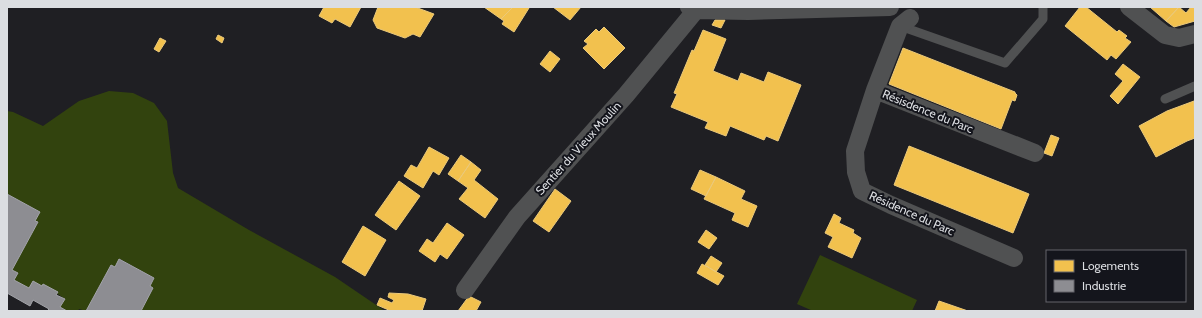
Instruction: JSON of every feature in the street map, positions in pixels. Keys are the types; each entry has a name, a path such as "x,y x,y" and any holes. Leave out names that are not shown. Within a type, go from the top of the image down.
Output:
{"street":[{"path":"693,9 748,11 890,7"},
{"path":"1129,7 1165,35 1179,38 1195,34"},
{"name":"Sentier du Vieux Moulin","path":"465,290 517,217 626,95 693,9"},
{"name":"Résisdence du Parc","path":"908,17 875,90 1035,153"},
{"name":"Résidence du Parc","path":"875,90 855,151 856,172 862,191 890,205 1014,258"}],"lane":[{"path":"908,17 1005,64 1043,19 1043,7"},
{"path":"1165,99 1195,86"}],"green space":[{"path":"109,91 133,93 154,103 167,121 173,173 178,188 249,230 335,277 385,311 141,311 153,288 150,286 154,278 120,259 115,267 111,265 86,311 79,309 78,311 67,311 60,307 65,299 43,284 42,286 29,288 14,280 18,273 12,270 38,222 35,221 40,212 7,194 7,111 13,112 43,126 79,101"},
{"path":"820,255 917,300 912,311 813,311 797,304"}],"building: Logements":[{"path":"324,7 361,7 350,27 335,19 332,23 319,16"},
{"path":"378,7 415,7 434,14 420,37 413,34 405,38 377,28 373,20"},
{"path":"484,7 513,7 501,19"},
{"path":"513,7 529,8 514,32 502,24 504,21 501,19"},
{"path":"553,7 581,7 570,20"},
{"path":"1080,7 1086,7 1117,32 1119,30 1127,36 1125,38 1131,42 1116,59 1111,55 1107,60 1065,26"},
{"path":"1150,7 1179,7 1166,21"},
{"path":"1179,7 1186,13 1191,7 1195,7 1195,21 1174,27 1166,21"},
{"path":"715,20 725,20 721,28 712,25"},
{"path":"604,27 625,48 604,69 583,48 588,44 584,41 596,29 599,32"},
{"path":"703,30 726,39 713,71 738,81 741,73 764,82 768,72 801,85 778,141 766,136 764,140 730,126 726,136 705,128 708,122 671,107 677,94 674,93 692,50 694,51"},
{"path":"218,35 224,38 222,43 216,39"},
{"path":"160,38 166,41 159,52 154,49"},
{"path":"903,48 1015,92 1017,95 1015,101 1012,100 1001,129 889,84"},
{"path":"550,51 560,59 550,72 540,64"},
{"path":"1123,64 1140,77 1118,104 1110,96 1123,81 1115,74"},
{"path":"1194,101 1195,138 1156,157 1139,126 1167,111"},
{"path":"1051,135 1059,138 1052,156 1044,153"},
{"path":"909,146 1029,194 1013,233 894,185"},
{"path":"429,147 449,158 439,175 433,171 423,188 404,176 411,165 417,168"},
{"path":"461,155 471,162 458,181 448,174"},
{"path":"471,162 481,170 474,180 498,199 485,218 459,199 468,188 458,181"},
{"path":"700,170 716,177 706,196 691,189"},
{"path":"716,177 745,191 741,199 757,206 748,227 732,220 735,213 704,199"},
{"path":"399,181 420,196 396,230 375,215"},
{"path":"555,189 571,201 549,232 533,221"},
{"path":"834,214 841,218 839,223 854,230 853,233 861,238 852,258 828,247 833,237 825,233"},
{"path":"447,223 464,235 447,259 440,254 435,262 419,251 427,239 433,243"},
{"path":"363,226 386,240 365,276 342,262"},
{"path":"706,230 717,238 709,249 698,242"},
{"path":"711,256 722,263 716,272 705,265"},
{"path":"702,264 724,276 718,285 697,273"},
{"path":"389,293 408,294 426,299 422,311 391,311 377,305 380,298 392,303 394,300 388,297"},
{"path":"469,296 481,302 476,311 458,311"},
{"path":"939,301 968,311 935,311"}],"building: Industrie":[{"path":"7,194 40,212 35,221 38,222 12,270 18,273 14,280 29,288 33,281 42,286 43,284 58,292 56,295 65,299 60,307 67,311 47,311 49,309 33,300 30,306 7,293"},
{"path":"119,259 154,278 150,286 153,288 141,311 86,311 111,265 115,267"}]}
